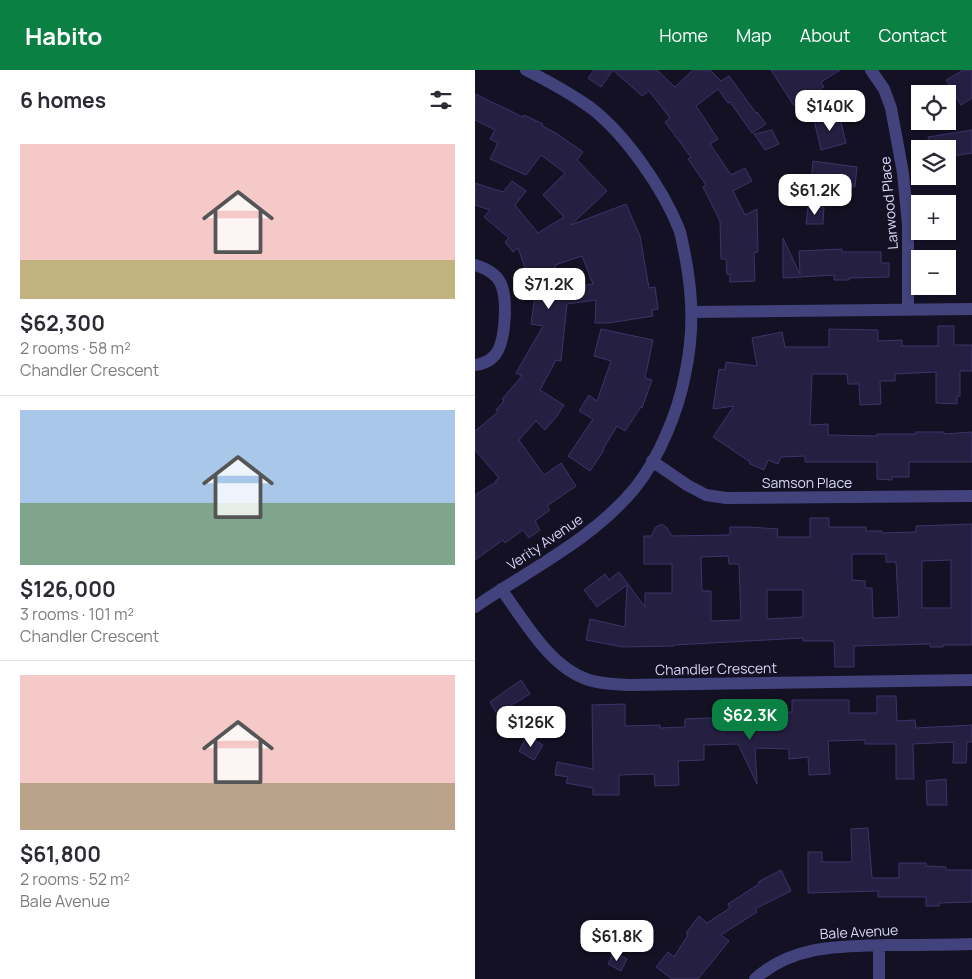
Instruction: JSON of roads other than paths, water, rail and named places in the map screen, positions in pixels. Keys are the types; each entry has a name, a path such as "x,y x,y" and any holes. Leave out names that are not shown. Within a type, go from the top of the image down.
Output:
{"street":[{"name":"Verity Avenue","path":"475,607 576,543 613,511 635,487 652,461 667,432 681,396 691,346 692,312 689,276 679,230 655,183 628,145 592,109 548,81 526,70"},
{"name":"Larwood Place","path":"871,70 884,89 891,108 899,146 908,225 908,310"},
{"path":"475,265 493,273 501,283 505,315 501,345 495,355 485,363 475,365"},
{"path":"692,312 972,309"},
{"name":"Samson Place","path":"652,461 687,485 706,495 726,498 972,496"},
{"name":"Chandler Crescent","path":"501,589 553,658 569,671 589,680 628,685 972,680"},
{"name":"Bale Avenue","path":"755,979 776,964 807,951 845,946 972,944"},
{"path":"879,945 879,979"}]}
